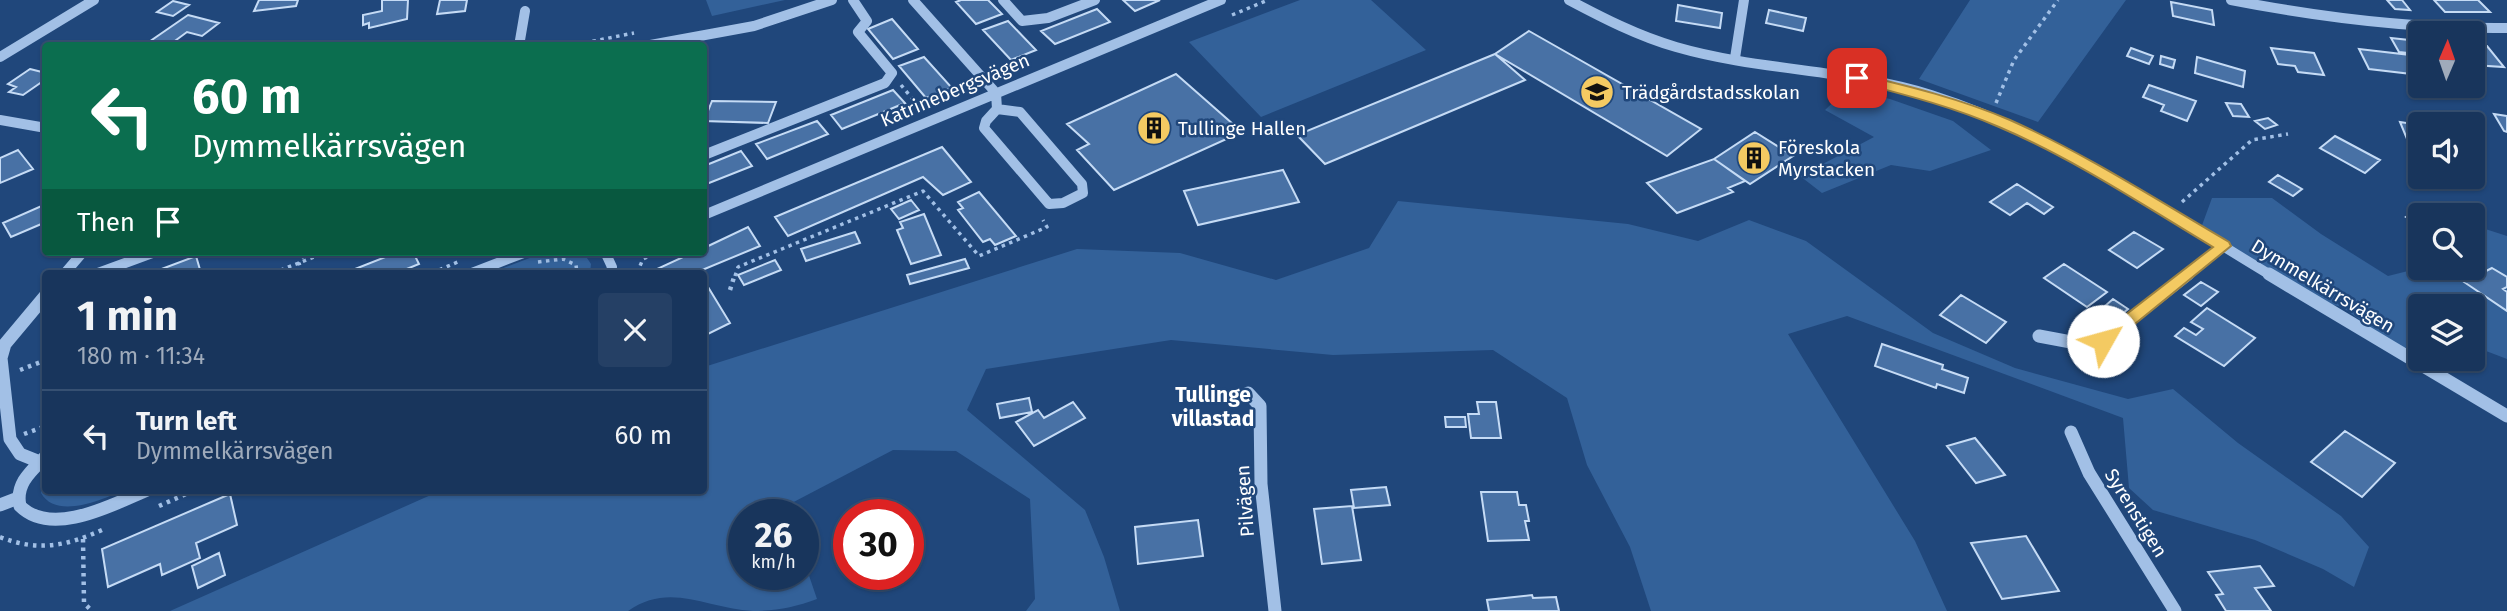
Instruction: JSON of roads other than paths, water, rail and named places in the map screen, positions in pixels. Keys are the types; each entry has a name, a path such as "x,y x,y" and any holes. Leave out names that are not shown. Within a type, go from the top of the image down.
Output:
{"street":[{"path":"0,57 93,0"},
{"path":"667,42 754,26 832,0"},
{"path":"707,154 885,83 892,73 858,32 867,21 853,0"},
{"path":"914,0 996,93 997,109 986,121 984,128 1049,204 1063,203 1083,193 1085,189 1020,112 997,109"},
{"path":"1003,0 1023,21 1048,18 1095,0"},
{"name":"Katrinebergsvägen","path":"707,214 1221,0"},
{"name":"Dymmelkärrsvägen","path":"1569,0 1652,39 1690,51 1886,83 1990,117 2064,152 2507,416"},
{"path":"1735,58 1744,0"},
{"path":"2231,0 2339,18 2432,27 2507,28"},
{"path":"520,42 525,11"},
{"path":"0,120 42,127"},
{"path":"2039,336 2087,345 2103,341 2224,246"},
{"path":"68,270 80,256"},
{"path":"106,270 144,256"},
{"path":"483,270 528,258"},
{"path":"42,300 5,344 1,358 10,439 20,454 42,460"},
{"name":"Pilvägen","path":"1248,394 1260,406 1261,484 1275,611"},
{"name":"Syrenstigen","path":"2071,432 2089,473 2175,611"},
{"path":"42,461 23,482 18,498 20,505 40,517 78,517 137,494"},
{"path":"0,505 18,498"}],"place":[{"name":"Trädgårdstadsskolan","path":"1597,92"},
{"name":"Tullinge Hallen","path":"1154,128"},
{"name":"Föreskola Myrstacken","path":"1754,158"}],"district":[{"name":"Tullinge villastad","path":"1213,407"}]}
